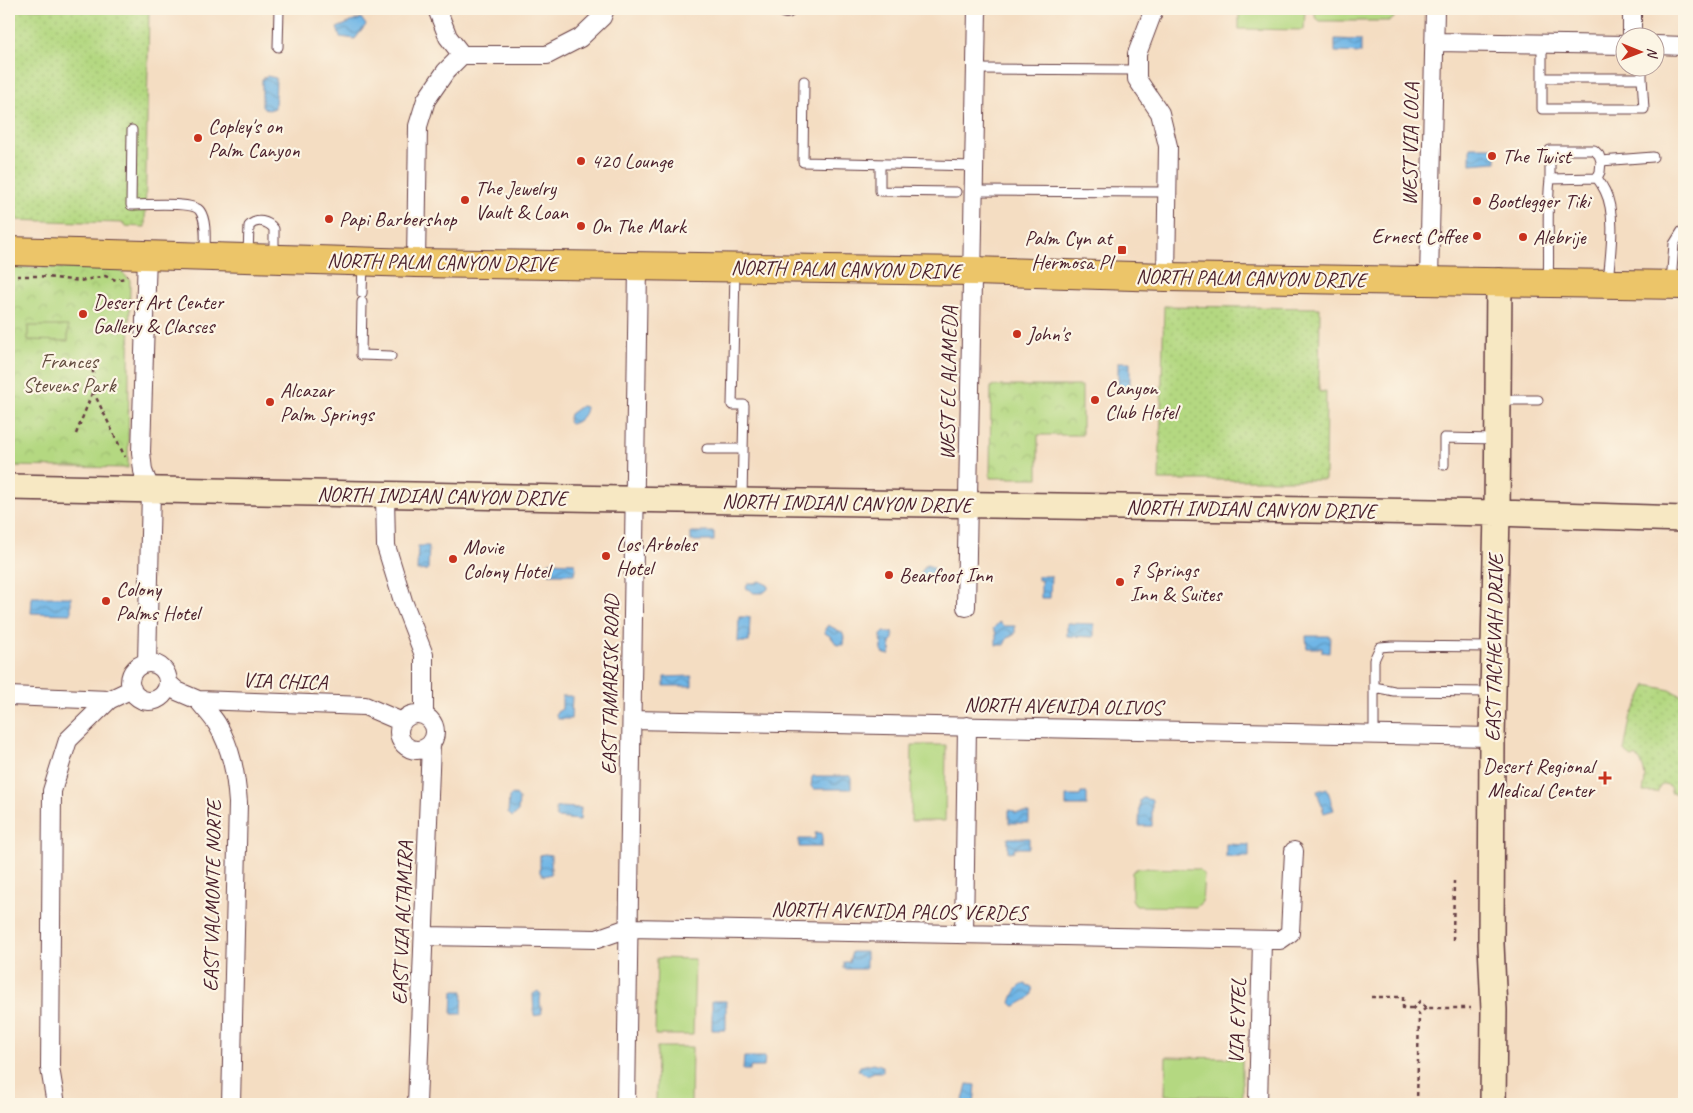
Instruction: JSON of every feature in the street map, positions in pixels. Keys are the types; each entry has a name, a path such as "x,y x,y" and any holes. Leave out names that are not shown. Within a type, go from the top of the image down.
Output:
{"main road":[{"name":"NORTH PALM CANYON DRIVE","path":"9,251 138,264 206,256 416,263 973,271 1166,277 1677,285"},
{"name":"EAST TACHEVAH DRIVE","path":"1493,1104 1494,1010 1491,944 1492,737 1497,513 1498,282"},
{"name":"NORTH INDIAN CANYON DRIVE","path":"9,487 635,500 1497,513 1684,519"}],"street":[{"path":"437,9 448,37 462,55"},
{"path":"416,263 418,126 426,100 446,72 462,55 547,55 580,38 602,17 604,9"},
{"name":"WEST EL ALAMEDA","path":"966,607 978,9"},
{"path":"1154,9 1138,54 1137,79 1160,113 1168,146 1166,277"},
{"name":"WEST VIA LOLA","path":"1429,280 1435,9"},
{"path":"1632,9 1632,28"},
{"path":"1434,42 1616,45"},
{"path":"1666,46 1684,46"},
{"path":"138,264 141,452 143,471 151,491 147,664 138,666 130,683 140,699 152,701 163,694 168,683"},
{"name":"EAST TAMARISK ROAD","path":"626,1104 638,266"},
{"name":"EAST VIA ALTAMIRA","path":"385,495 386,546 403,602 424,655 424,714 433,722 435,727 434,739 431,744 417,1104"},
{"name":"VIA CHICA","path":"147,664 156,664 161,667 165,671 168,683 177,691 198,700 365,706 402,722"},
{"path":"56,1104 50,1068 52,791 68,740 109,700 132,689"},
{"path":"9,696 109,700"},
{"name":"EAST VALMONTE NORTE","path":"198,700 217,724 230,753 236,774 238,803 231,1104"},
{"path":"424,714 412,714 402,722 399,734 404,745 415,750 421,750 431,744"},
{"name":"NORTH AVENIDA OLIVOS","path":"632,720 1492,737"},
{"path":"964,934 967,726"},
{"name":"NORTH AVENIDA PALOS VERDES","path":"424,936 597,939 628,928 1280,940 1290,933 1294,851"},
{"name":"VIA EYTEL","path":"1258,1104 1262,940"}],"lane":[{"path":"278,47 279,9"},
{"path":"1542,44 1542,109 1644,109 1642,78"},
{"path":"976,69 1137,70"},
{"path":"1542,78 1616,78"},
{"path":"804,81 803,162 975,166"},
{"path":"132,130 131,205 195,206 200,210 203,221 206,256"},
{"path":"1548,283 1550,150 1594,150 1599,155 1601,161 1600,172 1597,178"},
{"path":"1601,161 1653,157"},
{"path":"880,164 880,191 956,192"},
{"path":"1550,179 1597,178"},
{"path":"1597,178 1606,192 1611,213 1608,284"},
{"path":"974,190 1167,192"},
{"path":"1677,285 1674,244 1682,231"},
{"path":"363,261 361,355 391,356"},
{"path":"734,268 732,405 744,406 742,501"},
{"path":"1498,400 1538,400"},
{"path":"1444,465 1444,438 1497,439"},
{"path":"706,449 743,449"},
{"path":"1374,735 1374,660 1380,647 1494,648"},
{"path":"1374,687 1394,691 1493,692"}],"path":[{"path":"9,276 39,276 80,281 105,276 116,280 125,278 138,264"},
{"path":"76,434 93,391 93,358"},
{"path":"93,391 126,461"},
{"path":"1453,940 1454,881"},
{"path":"1371,997 1403,997 1403,1008 1413,1008 1420,1001 1426,1008"},
{"path":"1413,1008 1419,1014 1417,1104"},
{"path":"1419,1014 1426,1008 1470,1008"}],"green space":[{"path":"9,9 149,9 145,227 124,226 124,223 9,220"},
{"path":"1239,9 1305,9 1304,30 1239,29"},
{"path":"1315,9 1394,9 1394,18 1390,21 1320,21 1315,17"},
{"name":"Frances Stevens Park","path":"9,267 118,269 130,280 128,468 9,466"},
{"path":"1164,306 1320,308 1319,392 1326,391 1325,480 1159,480"},
{"path":"28,326 68,326 68,341 28,340"},
{"path":"991,386 1082,386 1082,435 1038,435 1038,478 990,478"},
{"path":"1647,685 1670,690 1684,696 1684,793 1671,793 1671,788 1666,784 1660,786 1658,792 1643,792 1645,777 1642,764 1636,756 1633,758 1624,751 1630,719"},
{"path":"912,745 946,745 945,821 911,821"},
{"path":"1138,868 1198,869 1204,875 1202,902 1196,907 1136,906 1132,899 1132,872"},
{"path":"657,958 695,959 693,1035 655,1035"},
{"path":"657,1047 692,1047 691,1104 656,1104"},
{"path":"1166,1057 1242,1058 1242,1097 1165,1095"}],"water":[{"path":"361,18 366,25 355,39 340,37 337,28"},
{"path":"1335,39 1361,40 1361,53 1335,52"},
{"path":"267,76 276,78 275,108 269,110 262,107 262,79"},
{"path":"1470,147 1496,147 1496,162 1470,164"},
{"path":"1118,362 1130,362 1130,391 1118,391"},
{"path":"581,406 586,407 583,416 570,424 568,422 570,414"},
{"path":"691,532 714,532 714,541 691,541"},
{"path":"418,546 429,546 428,570 417,571"},
{"path":"549,562 575,563 575,574 549,574 547,568"},
{"path":"927,565 933,567 935,572 924,584 919,583 918,578"},
{"path":"1038,576 1051,576 1050,598 1041,598 1041,580 1038,580"},
{"path":"759,581 768,585 768,589 763,593 754,593 746,588 748,583"},
{"path":"32,597 71,597 71,614 31,613"},
{"path":"739,617 750,617 749,642 738,642"},
{"path":"999,622 1004,626 1015,626 1015,634 1008,637 1004,645 996,645 996,633 993,629"},
{"path":"1067,623 1094,624 1094,637 1067,636"},
{"path":"828,625 843,633 843,645 837,645 825,633"},
{"path":"884,632 893,633 889,655 882,652 881,635"},
{"path":"1306,636 1330,636 1329,653 1322,652 1322,648 1307,648"},
{"path":"692,676 692,686 664,686 664,677"},
{"path":"562,696 572,696 571,719 558,719 556,716 557,712 562,709"},
{"path":"813,776 851,776 851,789 813,789 811,786"},
{"path":"1327,788 1334,810 1324,813 1317,791"},
{"path":"1081,793 1087,793 1087,806 1066,806 1066,796 1080,796"},
{"path":"516,794 519,799 518,812 512,817 508,813 509,797"},
{"path":"1143,798 1152,800 1152,826 1139,826 1140,800"},
{"path":"556,808 581,808 580,820 556,818"},
{"path":"1009,810 1015,813 1029,813 1029,823 1009,823"},
{"path":"815,833 822,833 822,847 799,847 799,839 815,839"},
{"path":"1008,838 1029,838 1029,848 1014,848 1014,851 1008,852"},
{"path":"1226,844 1249,845 1249,857 1226,857"},
{"path":"540,855 551,855 551,874 544,876 540,873"},
{"path":"852,952 866,952 866,969 844,969 844,962 849,962"},
{"path":"1025,984 1032,987 1032,994 1028,999 1014,1006 1011,1003 1014,994"},
{"path":"453,991 463,991 462,1014 452,1014"},
{"path":"538,991 541,994 542,1013 534,1016 533,994"},
{"path":"712,1001 726,1001 726,1030 712,1030"},
{"path":"744,1057 765,1057 764,1067 750,1067 750,1070 743,1070"},
{"path":"874,1063 883,1066 883,1072 874,1072 867,1075 858,1070 860,1066"},
{"path":"967,1084 976,1085 974,1104 962,1104"}],"place":[{"name":"Copley's on Palm Canyon","path":"198,138"},
{"name":"The Twist","path":"1492,156"},
{"name":"420 Lounge","path":"581,161"},
{"name":"The Jewelry Vault & Loan","path":"465,200"},
{"name":"Bootlegger Tiki","path":"1477,201"},
{"name":"Papi Barbershop","path":"329,219"},
{"name":"On The Mark","path":"581,226"},
{"name":"Ernest Coffee","path":"1477,236"},
{"name":"Alebrije","path":"1523,237"},
{"name":"Palm Cyn at Hermosa Pl","path":"1122,250"},
{"name":"Desert Art Center Gallery & Classes","path":"83,314"},
{"name":"John's","path":"1017,334"},
{"name":"Canyon Club Hotel","path":"1095,400"},
{"name":"Alcazar Palm Springs","path":"270,402"},
{"name":"Los Arboles Hotel","path":"606,556"},
{"name":"Movie Colony Hotel","path":"453,559"},
{"name":"Bearfoot Inn","path":"889,575"},
{"name":"7 Springs Inn & Suites","path":"1120,582"},
{"name":"Colony Palms Hotel","path":"106,601"},
{"name":"Desert Regional Medical Center","path":"1605,778"}]}
